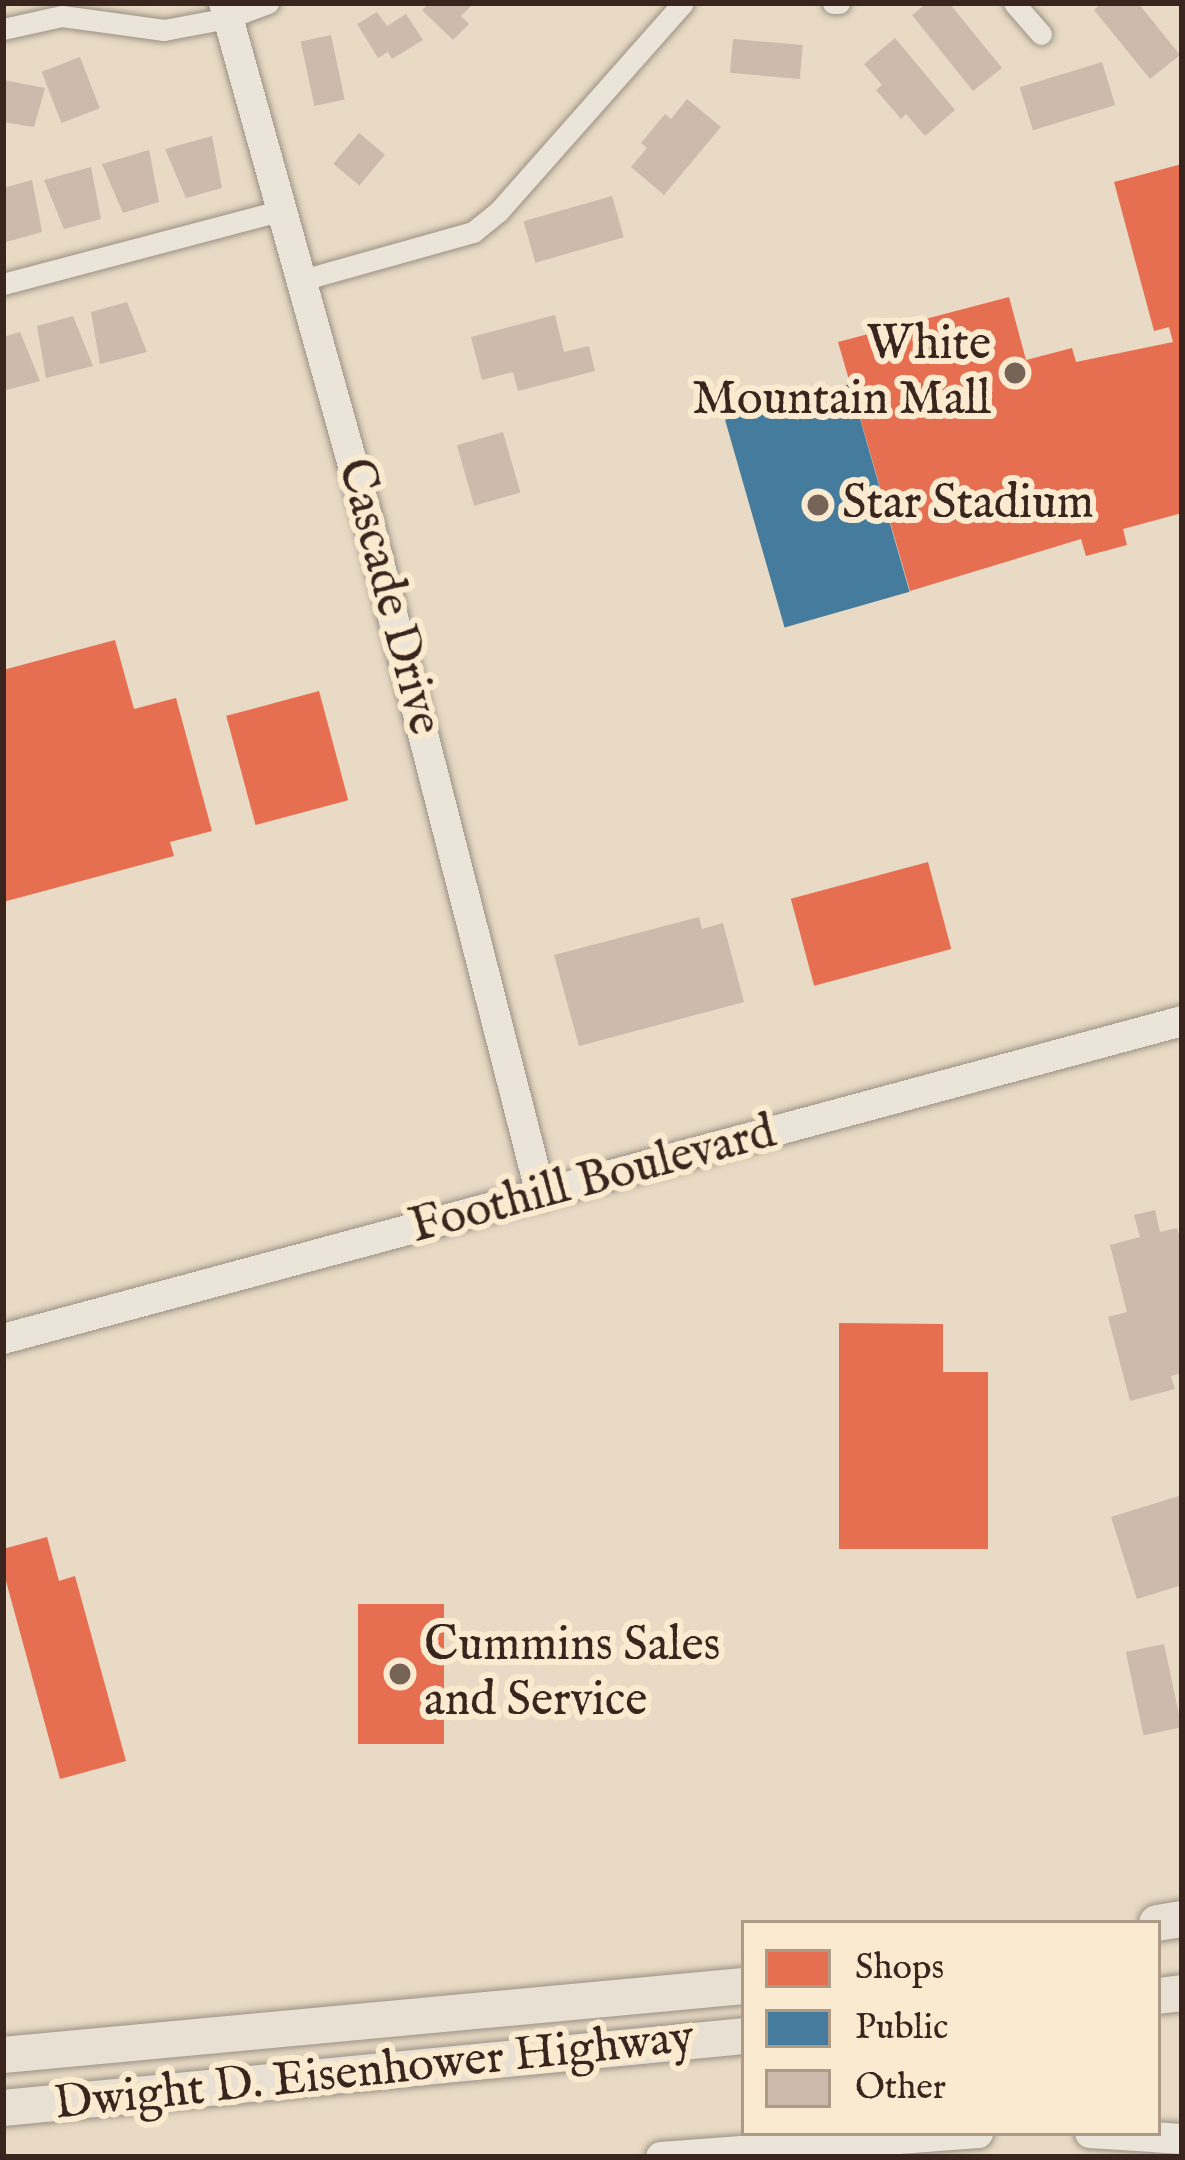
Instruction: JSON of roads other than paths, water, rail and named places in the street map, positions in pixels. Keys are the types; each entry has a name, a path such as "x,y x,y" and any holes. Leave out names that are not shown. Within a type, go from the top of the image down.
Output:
{"highway":[{"name":"Dwight D. Eisenhower Highway","path":"3,2055 741,1986"},
{"name":"Dwight D. Eisenhower Highway","path":"3,2108 741,2036"}],"street":[{"path":"3,28 62,16 164,30 226,10 268,3"},
{"path":"302,280 457,238 486,223 682,3"},
{"path":"1014,3 1041,34"},
{"name":"Cascade Drive","path":"226,10 302,280 541,1195"},
{"path":"3,284 283,210"},
{"name":"Foothill Boulevard","path":"3,1339 1182,1021"},
{"path":"661,2157 938,2136"},
{"path":"1145,2136 1182,2138"}],"place":[{"name":"White Mountain Mall","path":"1015,373"},
{"name":"Star Stadium","path":"818,505"},
{"name":"Cummins Sales and Service","path":"400,1674"}]}
